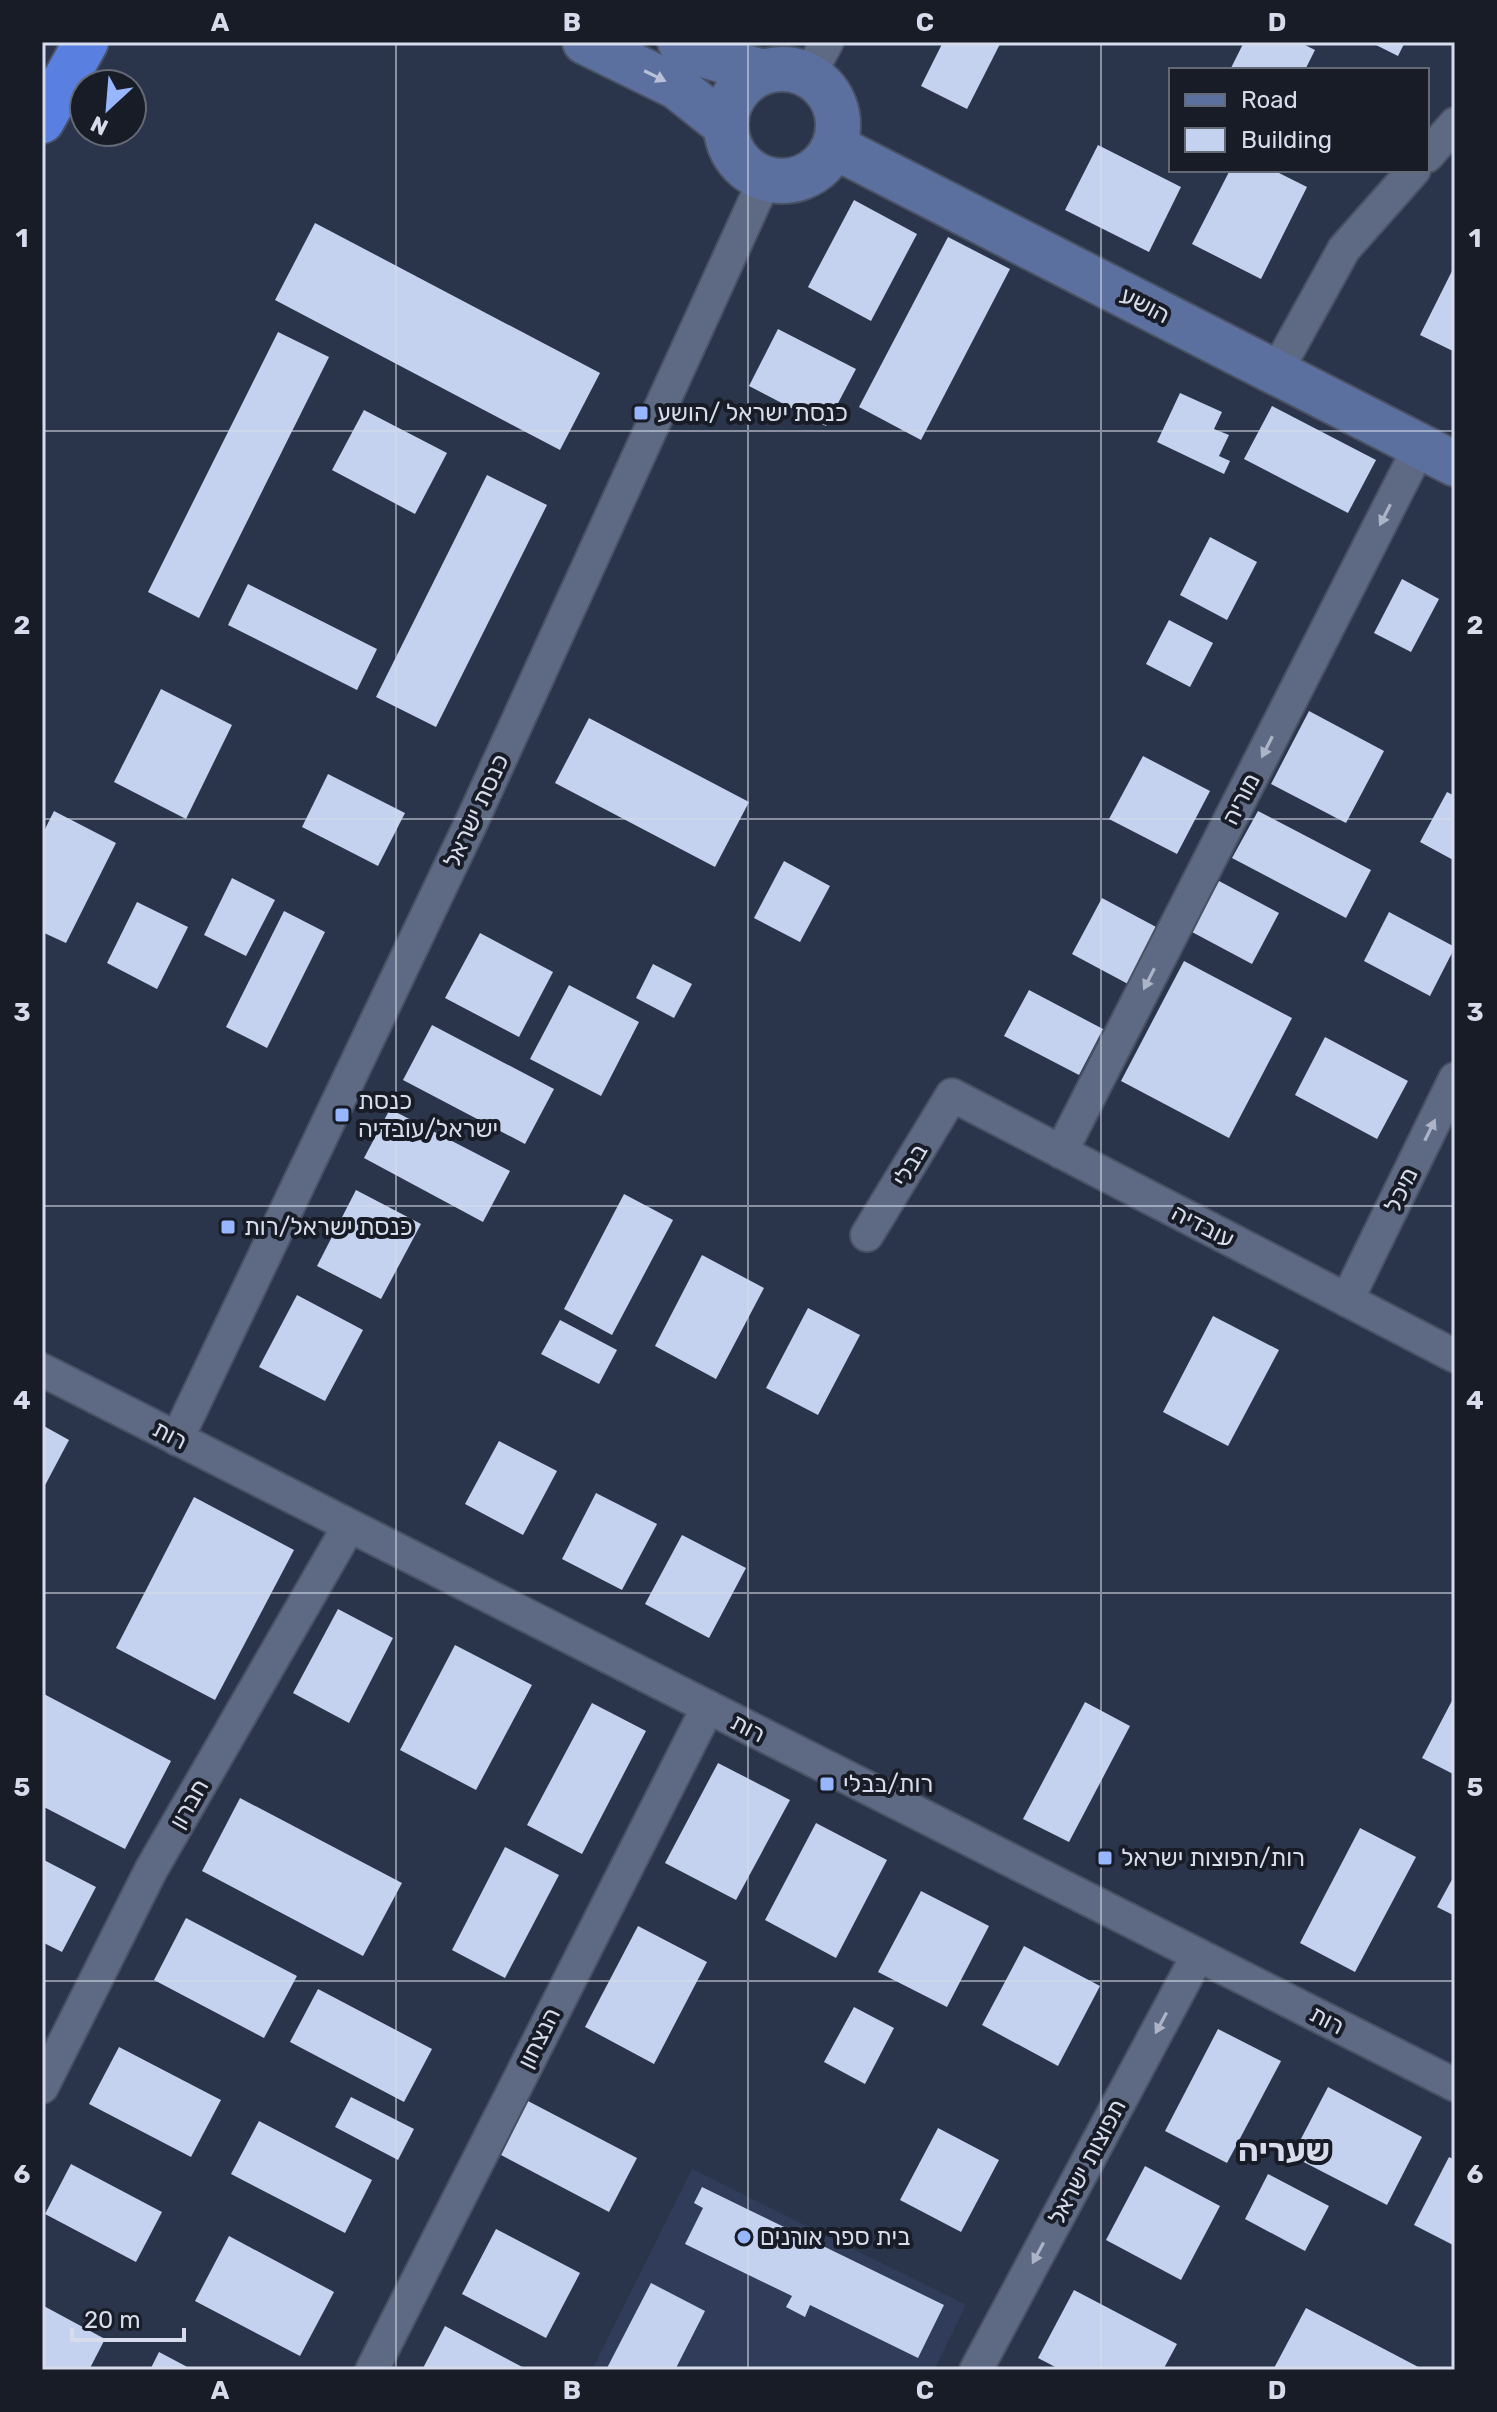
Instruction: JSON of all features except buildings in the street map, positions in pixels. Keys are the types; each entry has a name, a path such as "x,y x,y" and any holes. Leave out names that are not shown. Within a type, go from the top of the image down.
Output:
{"highway":[{"path":"42,102 68,42"},
{"path":"42,121 86,42"}],"street":[{"path":"585,42 677,87 726,126"},
{"path":"680,42 707,56 763,72"},
{"path":"818,59 822,85 835,106 839,130 835,147 827,161 799,180 782,182 749,172 737,159 729,143 726,126 728,109 736,93 748,80 763,72 794,70 818,59"},
{"path":"1429,154 1455,124"},
{"name":"הושע","path":"835,147 1438,455"},
{"path":"1276,372 1344,249 1412,172"},
{"name":"כנסת ישראל","path":"177,1439 472,821 765,179"},
{"name":"מוריה","path":"1061,1152 1438,455"},
{"name":"מיכל","path":"1347,1300 1455,1079"},
{"name":"עובדיה","path":"952,1095 1455,1356"},
{"name":"בבלי","path":"867,1235 952,1095"},
{"name":"רות","path":"42,1370 1455,2085"},
{"name":"חברון","path":"42,2087 151,1870 349,1526"},
{"name":"הנצחון","path":"372,2370 708,1707"},
{"name":"תפוצות ישראל","path":"976,2370 1198,1955"}],"shaded area":[{"name":"בית ספר אורנים","path":"692,2169 966,2305 934,2370 592,2370"}],"place":[{"name":"כנסת ישראל /הושע","path":"641,413"},
{"name":"כנסת ישראל/עובדיה","path":"342,1115"},
{"name":"כנסת ישראל/רות","path":"228,1227"},
{"name":"רות/בבלי","path":"827,1784"},
{"name":"רות/תפוצות ישראל","path":"1105,1858"},
{"name":"בית ספר אורנים","path":"744,2237"}],"district":[{"name":"שעריה","path":"1284,2150"}]}
